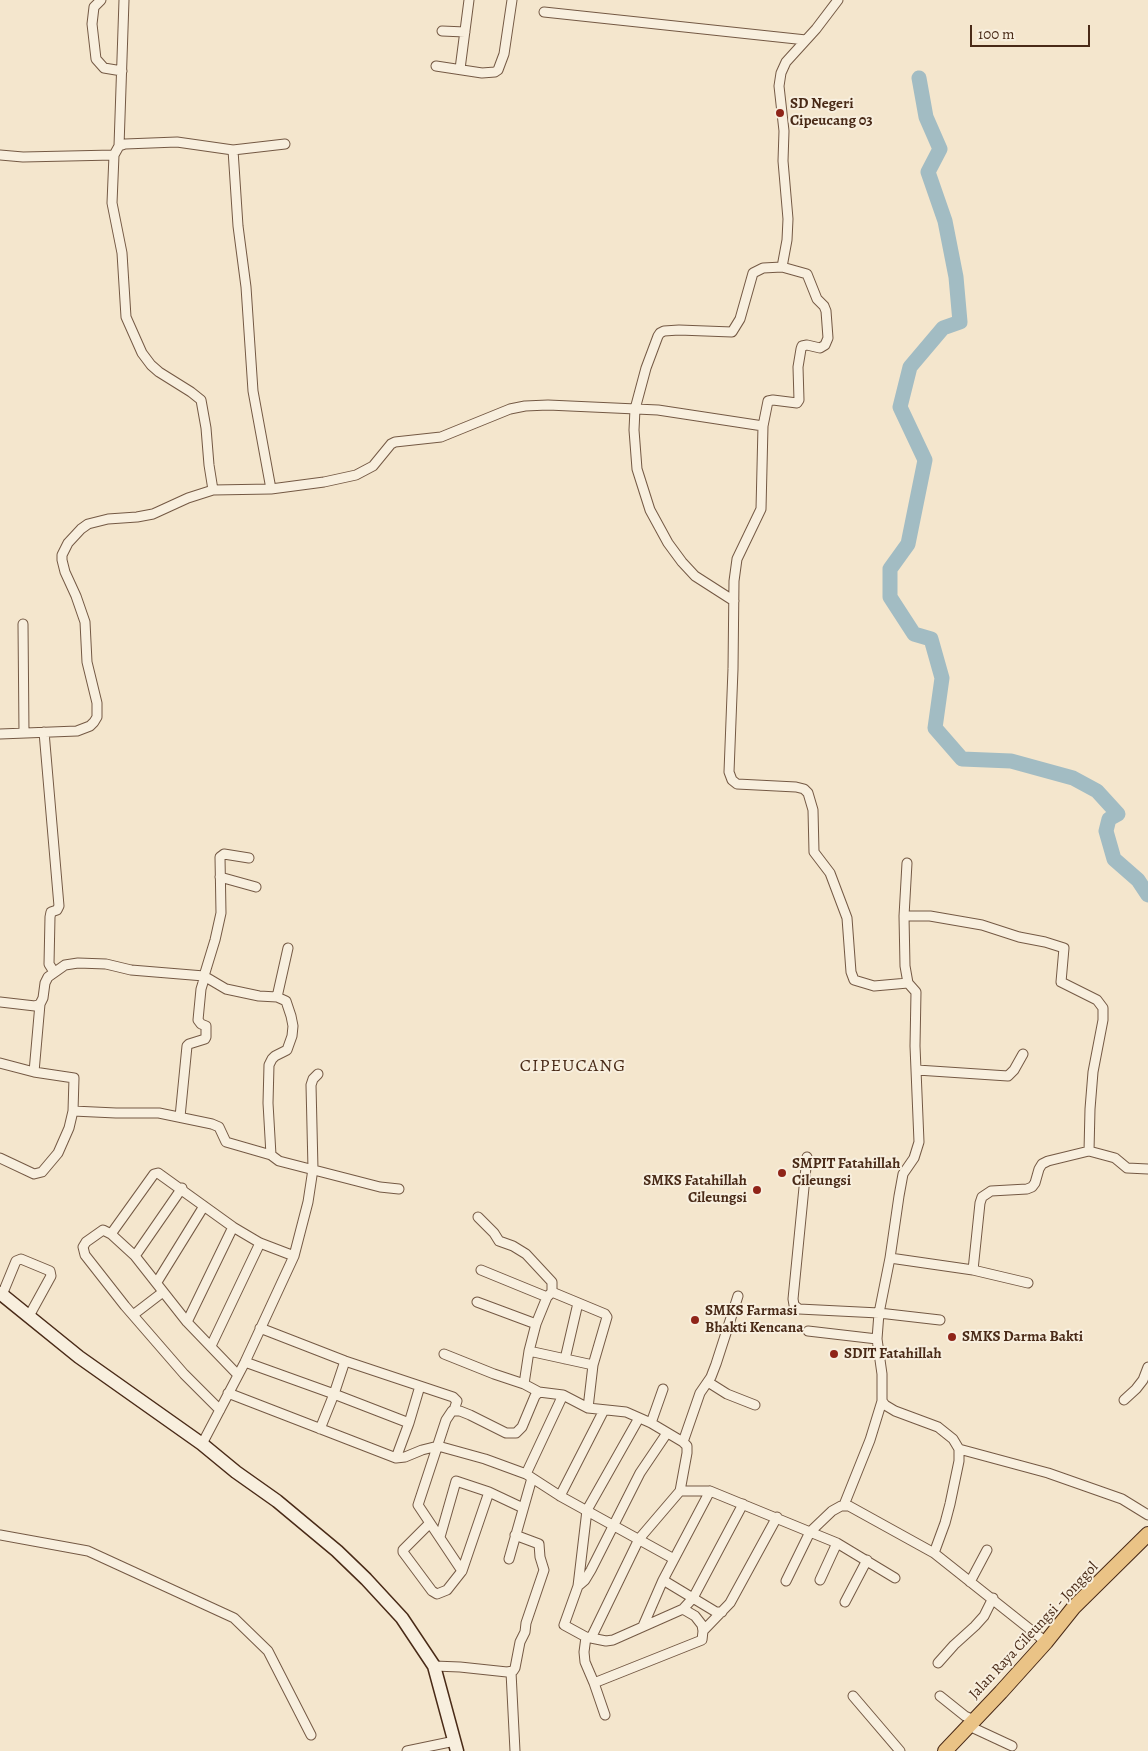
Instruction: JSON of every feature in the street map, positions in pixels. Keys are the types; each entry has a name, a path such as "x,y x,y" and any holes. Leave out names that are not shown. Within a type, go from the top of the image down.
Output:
{"main road":[{"name":"Jalan Raya Cileungsi - Jonggol","path":"945,1751 1046,1642 1074,1607 1148,1534"}],"street":[{"path":"101,0 94,7 92,24 96,59 104,68 122,71"},
{"path":"119,146 124,0"},
{"path":"460,69 469,0"},
{"path":"436,66 482,73 498,70 504,54 512,0"},
{"path":"782,267 788,240 788,218 783,161 784,131 781,72 786,62 838,0"},
{"path":"544,12 806,40"},
{"path":"442,31 465,32"},
{"path":"214,490 201,400 151,365 142,353 126,317 122,252 112,203 115,150 125,144 177,142 233,150 285,144"},
{"path":"233,150 238,226 246,287 253,391 271,489"},
{"path":"0,156 114,155"},
{"path":"734,601 695,576 682,562 650,510 637,469 634,430 635,409 646,368 660,333 679,330 732,332 740,319 753,272 763,268 782,267 807,274 817,299 826,311 828,338 825,345 820,348 807,345 802,346 798,367 798,402 768,401 763,426 761,509 737,559 734,581 734,601 728,759 729,772 732,780 743,786 796,787 804,789 808,793 813,810 814,852 830,873 847,918 851,972 854,980 874,986 908,983"},
{"path":"0,734 63,732 85,729 97,717 96,703 87,662 85,622 76,596 62,566 62,555 68,543 81,529 94,522 153,514 188,498 214,490 271,489 356,475 373,466 391,444 395,442 441,437 518,407 548,405 658,410 763,426"},
{"path":"23,624 24,733"},
{"path":"44,732 59,906 57,910 50,912 49,964 54,972"},
{"path":"180,1117 187,1046 206,1037 206,1026 198,1020 201,988 221,913 220,857 222,854 249,858"},
{"path":"786,1581 810,1532 832,1511 844,1505 870,1440 882,1401 882,1374 877,1339 879,1313 903,1174 914,1158 919,1142 915,1046 916,992 908,983 905,966 906,863"},
{"path":"220,877 256,887"},
{"path":"904,916 930,916 982,925 1019,937 1064,948 1061,982 1097,1000 1103,1008 1103,1020 1093,1072 1089,1151"},
{"path":"278,997 288,948"},
{"path":"34,1072 40,1004 43,998 45,983 48,977 65,965 92,963 131,970 204,976 226,989 259,996 278,997 286,1001 293,1026 287,1050 275,1056 270,1065 268,1103 271,1155"},
{"path":"0,1002 35,1006 40,1004"},
{"path":"917,1070 1008,1076 1014,1070 1023,1054"},
{"path":"0,1064 34,1072 74,1078 74,1111 69,1128 58,1153 42,1172 32,1174 0,1158"},
{"path":"202,1444 244,1362 294,1256 308,1202 313,1169 311,1085 313,1079 318,1074"},
{"path":"74,1111 159,1113 219,1126 226,1142 271,1155 279,1161 380,1187 399,1189"},
{"path":"973,1270 980,1203 986,1193 1032,1187 1035,1183 1036,1174 1042,1164 1089,1151 1115,1158 1128,1168 1148,1169"},
{"path":"807,1157 793,1299 794,1305 799,1309 879,1313 940,1320"},
{"path":"111,1234 155,1173 160,1173 233,1227 260,1243 294,1256"},
{"path":"135,1256 182,1188"},
{"path":"157,1282 204,1206"},
{"path":"478,1217 494,1233 499,1241 520,1250 552,1282 550,1295 536,1324 529,1351 524,1384"},
{"path":"187,1322 233,1227"},
{"path":"220,1410 184,1374 134,1315 83,1250 86,1242 105,1229 111,1234 135,1256 187,1322 237,1374"},
{"path":"211,1346 260,1243"},
{"path":"890,1258 973,1270 1028,1283"},
{"path":"29,1316 51,1276 50,1271 21,1260 16,1261 1,1294 79,1356 278,1501 337,1551 402,1618 434,1666 456,1746 407,1751"},
{"path":"482,1270 550,1295 578,1303 604,1314 606,1317 593,1365 588,1408"},
{"path":"134,1315 164,1292"},
{"path":"683,1442 700,1393 708,1382 716,1364 738,1296"},
{"path":"477,1302 536,1324"},
{"path":"565,1359 578,1303"},
{"path":"260,1328 345,1362 453,1396 456,1401 454,1410 446,1420 418,1505 462,1571"},
{"path":"808,1331 877,1339"},
{"path":"529,1351 593,1365"},
{"path":"444,1354 524,1384 539,1392 563,1395 588,1408 613,1409 626,1412 651,1423 687,1446 680,1491 639,1539 588,1638 584,1652 585,1662 605,1715"},
{"path":"244,1362 334,1394 409,1424"},
{"path":"320,1428 345,1362"},
{"path":"1124,1400 1143,1380 1148,1367"},
{"path":"708,1382 727,1394 755,1405"},
{"path":"396,1458 409,1424 420,1386"},
{"path":"651,1423 663,1389"},
{"path":"454,1410 470,1415 506,1433 516,1433 522,1427 535,1396 539,1392"},
{"path":"228,1393 396,1458 405,1457 438,1446 485,1458 529,1476 560,1496 674,1559"},
{"path":"509,1559 523,1508 529,1476 563,1395"},
{"path":"882,1401 885,1405 895,1410 938,1427 953,1439 959,1449 957,1473 948,1514 934,1553"},
{"path":"560,1496 604,1410"},
{"path":"639,1418 588,1510 578,1586 564,1625 588,1638 598,1641 613,1640 683,1609 693,1598 743,1504"},
{"path":"578,1586 588,1575 640,1473 667,1433"},
{"path":"959,1449 1048,1473 1122,1499 1148,1515"},
{"path":"440,1537 456,1481 489,1492 523,1508"},
{"path":"680,1491 710,1492 777,1517 837,1543 895,1578"},
{"path":"430,1523 403,1550 432,1591 437,1594 447,1590 462,1571 489,1492"},
{"path":"643,1626 663,1580 710,1492"},
{"path":"844,1505 853,1508 934,1553 1046,1642"},
{"path":"703,1632 730,1603 777,1517"},
{"path":"0,1535 88,1551 234,1618 268,1651 311,1736"},
{"path":"515,1751 511,1672 515,1668 520,1642 525,1632 526,1623 544,1570 539,1544 516,1535"},
{"path":"820,1580 837,1543"},
{"path":"970,1582 987,1550"},
{"path":"845,1602 867,1560"},
{"path":"663,1580 716,1612 722,1612"},
{"path":"938,1663 984,1616 992,1598"},
{"path":"594,1683 702,1640 702,1625 695,1616 683,1609"},
{"path":"434,1666 511,1672"},
{"path":"853,1696 900,1751"},
{"path":"940,1696 972,1723 1012,1746"}],"waterway":[{"path":"919,78 926,117 940,149 928,172 945,221 956,277 960,322 943,328 910,367 900,407 925,460 908,544 890,569 890,597 914,634 931,639 942,678 935,728 962,759 1011,761 1073,778 1097,791 1118,814 1109,819 1106,831 1114,859 1138,880 1148,895"}],"place":[{"name":"SD Negeri Cipeucang 03","path":"780,113"},
{"name":"SMPIT Fatahillah Cileungsi","path":"782,1173"},
{"name":"SMKS Fatahillah Cileungsi","path":"757,1190"},
{"name":"SMKS Farmasi Bhakti Kencana","path":"695,1320"},
{"name":"SMKS Darma Bakti","path":"952,1337"},
{"name":"SDIT Fatahillah","path":"834,1354"}],"district":[{"name":"CIPEUCANG","path":"573,1067"}]}
